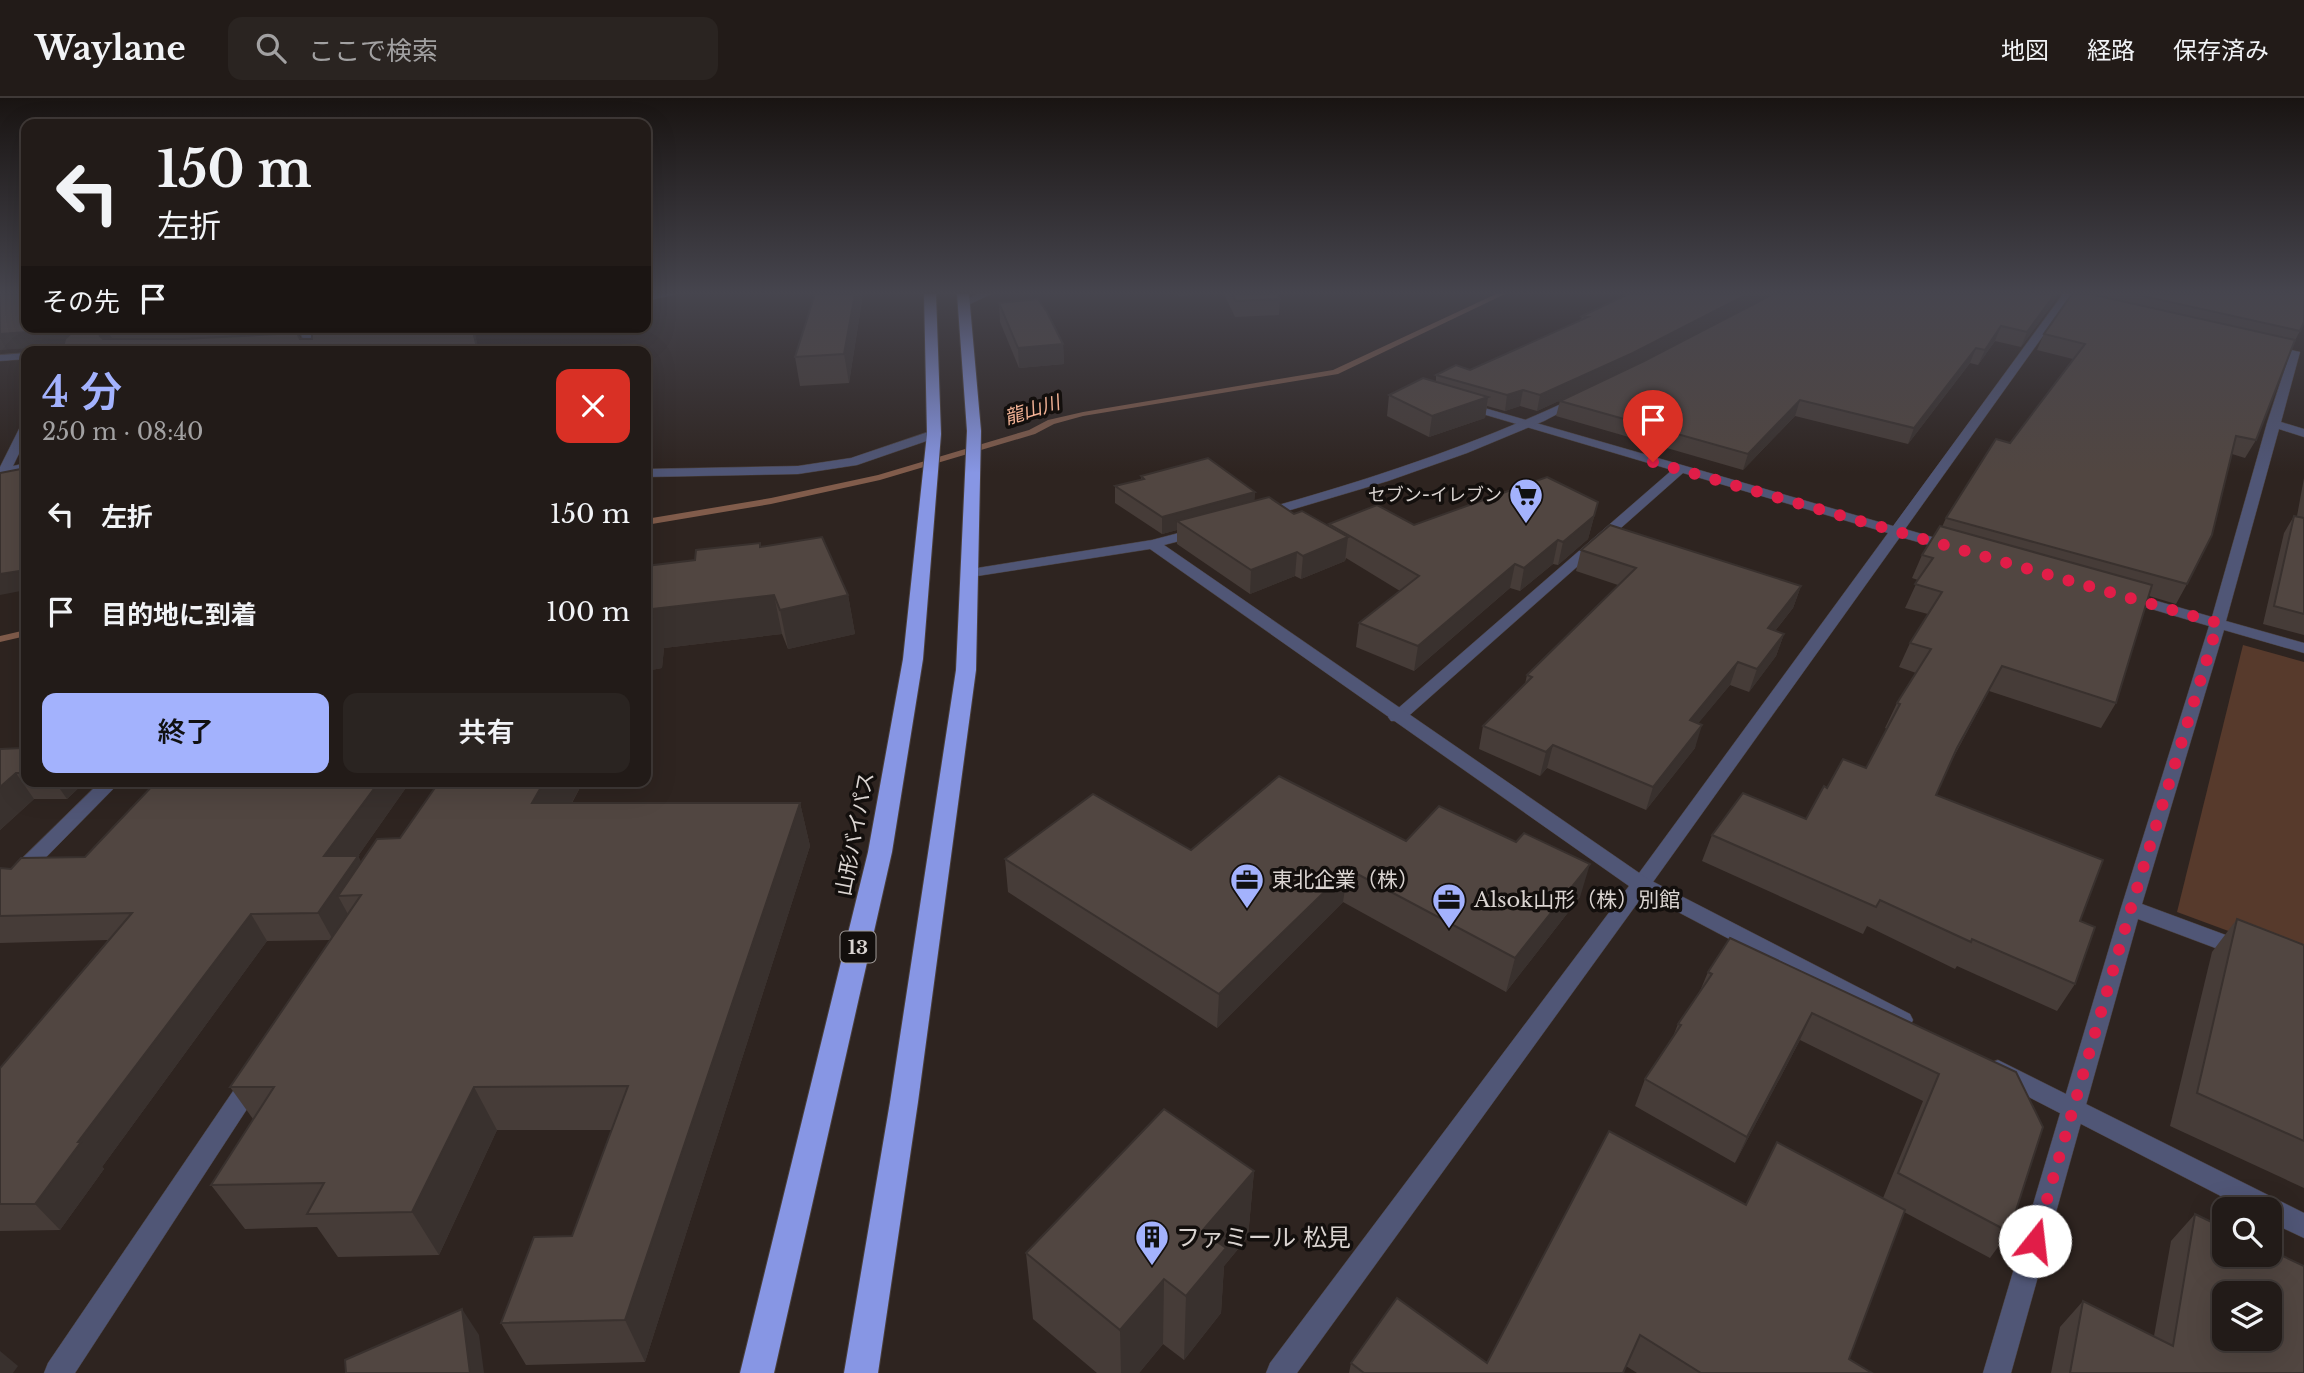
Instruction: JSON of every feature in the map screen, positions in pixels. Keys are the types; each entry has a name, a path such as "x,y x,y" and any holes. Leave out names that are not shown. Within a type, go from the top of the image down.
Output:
{"highway":[{"name":"山形バイパス","path":"757,1373 880,852 913,659 928,515 934,434 932,354"},
{"path":"861,1373 904,1102 966,670 974,431 968,354"}],"street":[{"path":"1280,1373 1641,884 2026,354"},
{"path":"1997,1373 2131,908 2218,623 2292,354"},
{"path":"0,358 21,356"},
{"path":"1242,520 1331,495 1482,444 1587,396"},
{"path":"1448,401 1965,551"},
{"path":"2273,423 2304,433"},
{"path":"651,472 798,470 853,462 934,434"},
{"path":"2,476 21,437"},
{"path":"2,476 21,469"},
{"path":"1398,717 1679,470"},
{"path":"971,573 1153,544 1217,527"},
{"path":"1153,544 1641,884 1926,1032"},
{"path":"2112,593 2304,648"},
{"path":"0,892 106,787"},
{"path":"2131,908 2267,960"},
{"path":"1975,1058 2304,1226"},
{"path":"58,1373 267,1060"}],"shaded area":[{"path":"2243,645 2304,662 2304,959 2177,912"}],"building":[{"path":"796,354 844,354 844,354 795,357"},
{"path":"1507,354 1632,354 1540,395 1523,390 1507,395 1436,375 1456,365 1470,370"},
{"path":"1658,354 1972,354 1914,428 1800,400 1748,454 1560,401"},
{"path":"2078,354 2290,354 2256,440 2236,436 2212,535 2187,584 1946,518 1996,439 2010,443"},
{"path":"1423,378 1488,397 1432,416 1389,395"},
{"path":"1208,458 1255,492 1162,517 1115,486 1144,479 1141,476"},
{"path":"21,469 21,571 0,574 0,473"},
{"path":"1547,477 1598,502 1594,516 1563,542 1558,540 1524,568 1515,564 1418,646 1359,623 1419,576 1329,524 1377,505 1414,525"},
{"path":"1269,497 1294,514 1302,511 1348,537 1303,556 1297,552 1251,570 1177,521"},
{"path":"2294,516 2304,518 2304,614 2274,606"},
{"path":"1610,525 1801,586 1768,628 1784,634 1757,669 1738,662 1690,720 1702,725 1653,787 1553,745 1546,752 1483,726 1532,677 1527,675 1636,568 1581,550"},
{"path":"1940,526 2152,585 2116,703 2002,666 1957,748 1936,795 2103,860 2080,921 2095,927 2075,984 1972,939 1971,942 1880,900 1876,907 1712,835 1743,793 1806,819 1843,759 1866,768 1900,704 1897,703 1931,649 1910,643 1942,592 1915,584 1933,558 1922,555"},
{"path":"822,537 848,595 780,610 774,595 653,609 651,629 651,565 695,560 696,550 760,543 760,547"},
{"path":"21,748 21,773 16,773 0,787 0,749"},
{"path":"1279,776 1406,841 1439,806 1516,842 1524,833 1590,864 1515,958 1348,869 1219,994 1005,859 1093,794 1191,850"},
{"path":"151,787 375,787 324,856 358,856 318,913 251,914 78,1142 81,1142 35,1204 0,1204 0,1068 132,913 0,916 0,868 11,869 21,858 85,857"},
{"path":"436,787 541,787 532,803 800,803 625,1320 501,1323 534,1237 572,1236 628,1086 474,1087 412,1212 307,1214 324,1183 211,1185 274,1087 230,1087 361,895 338,896 377,839 400,838"},
{"path":"2237,919 2304,945 2304,1141 2197,1093"},
{"path":"1730,938 2016,1072 2043,1127 2009,1232 1898,1173 1939,1074 1812,1013 1747,1137 1645,1079 1712,974 1708,972"},
{"path":"1164,1109 1254,1171 1202,1231 1226,1248 1186,1296 1164,1279 1120,1330 1026,1253"},
{"path":"1609,1131 1746,1205 1777,1142 1905,1210 1849,1359 1872,1373 1701,1373 1640,1335 1623,1373 1364,1373 1351,1363 1397,1298 1487,1363"},
{"path":"2195,1214 2212,1222 2212,1267 2282,1267 2282,1256 2304,1266 2304,1373 2070,1373 2083,1301 2173,1346"},
{"path":"462,1309 470,1373 346,1373 345,1360"}],"waterway":[{"name":"龍山川","path":"651,521 771,501 880,477 1083,414 1335,372 1375,354"},
{"name":"龍山川","path":"0,639 21,634"}],"place":[{"name":"セブン-イレブン","path":"1526,525"},
{"name":"東北企業（株）","path":"1247,910"},
{"name":"Alsok山形（株）別館","path":"1449,930"},
{"name":"ファミール 松見","path":"1152,1267"}],"route":[{"path":"1653,462 2218,623 2131,908 2035,1241"}]}
